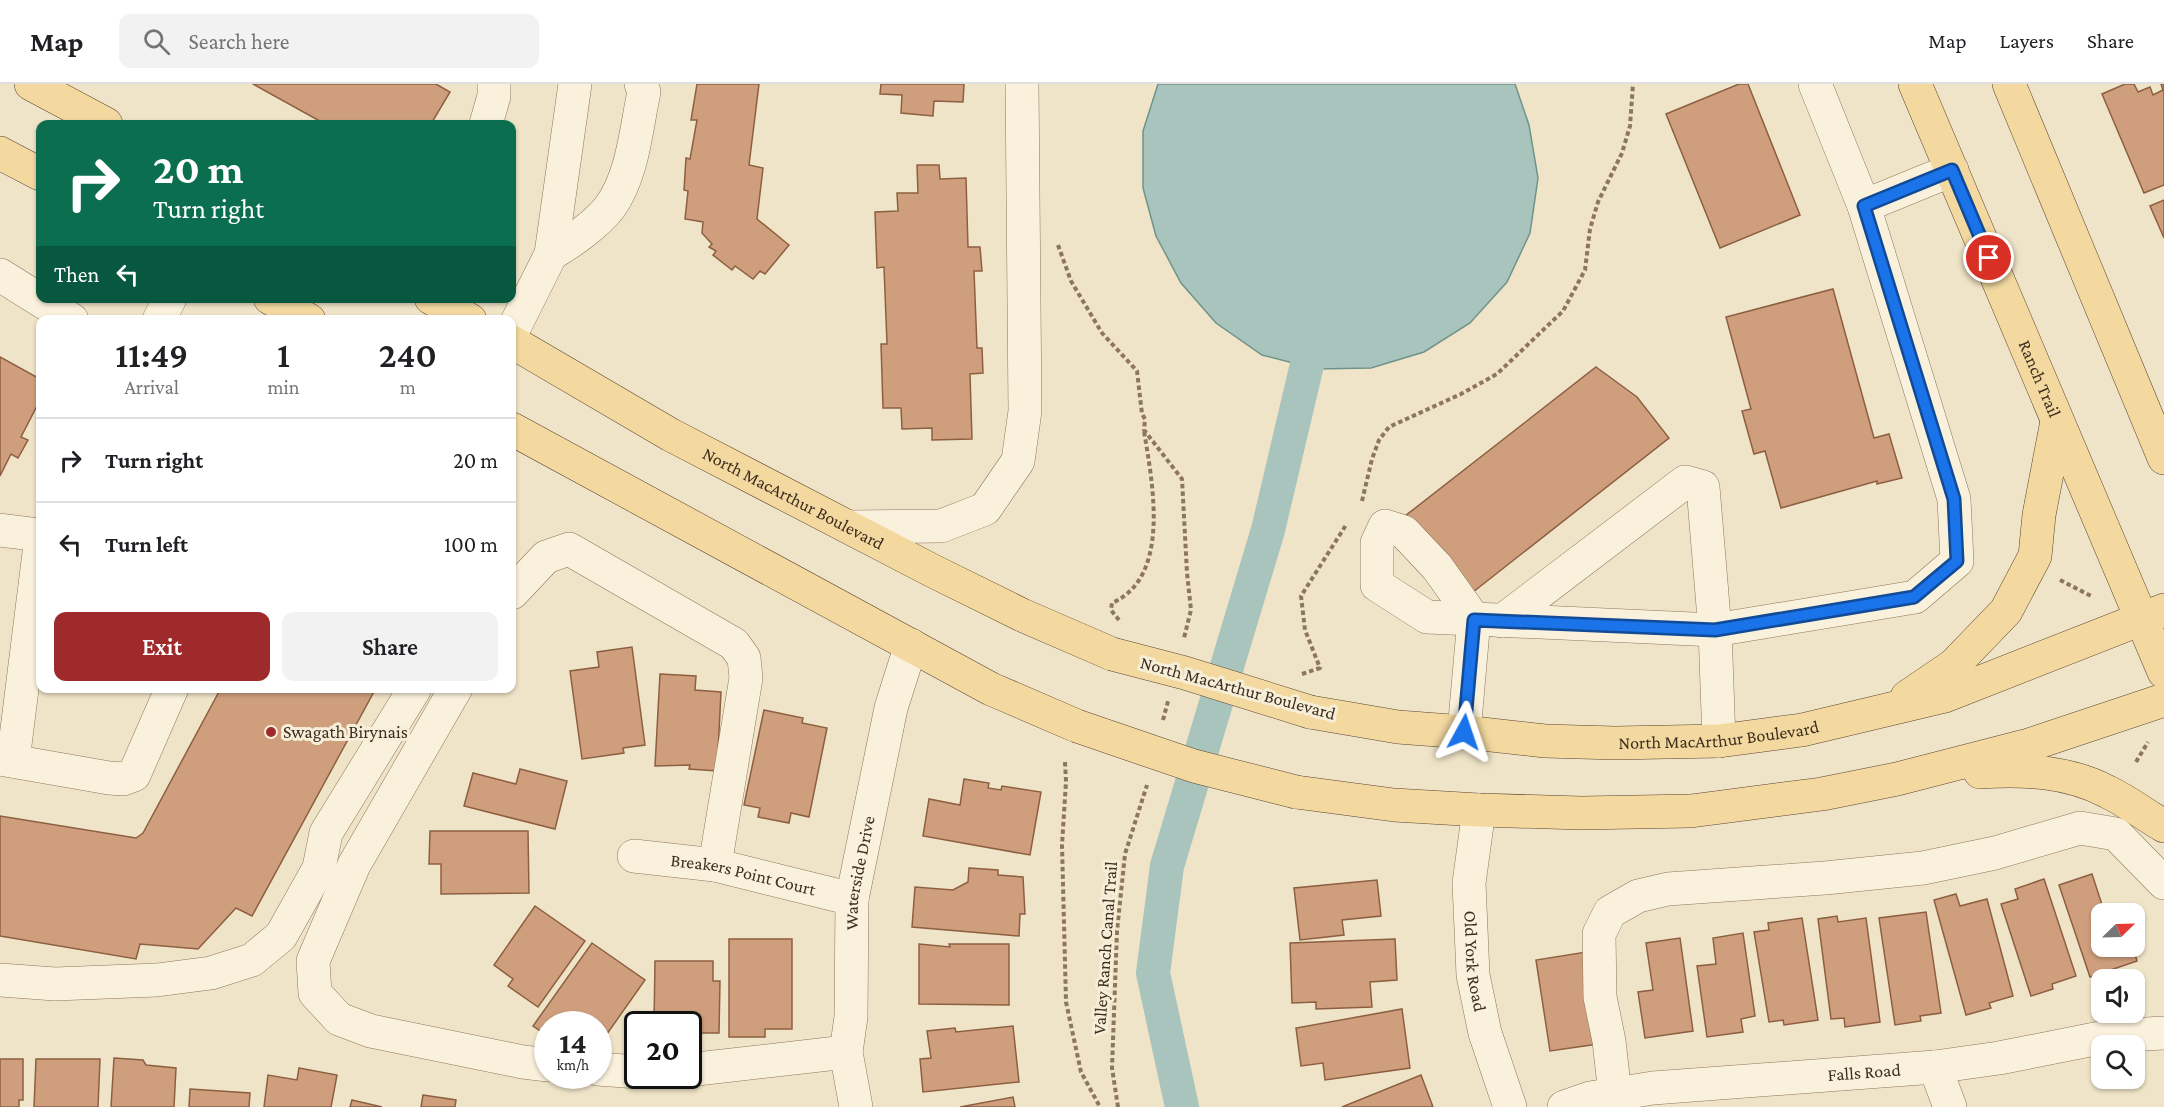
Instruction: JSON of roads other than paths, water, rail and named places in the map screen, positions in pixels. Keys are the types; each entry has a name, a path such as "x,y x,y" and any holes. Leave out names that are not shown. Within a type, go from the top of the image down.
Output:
{"main road":[{"path":"31,84 98,120"},
{"name":"Ranch Trail","path":"1916,84 2057,421 2152,615 2164,672"},
{"path":"2009,84 2164,458"},
{"path":"0,153 36,172"},
{"path":"279,303 300,315"},
{"path":"440,303 461,315"},
{"name":"North MacArthur Boulevard","path":"516,344 671,435 1022,615 1112,654 1185,673 1310,712 1398,727 1545,741 1615,743 1719,741 1802,730 1945,696 2152,615"},
{"path":"2136,390 2164,434"},
{"path":"1887,710 1954,665 2006,611 2036,556 2039,514 2057,421"},
{"path":"516,431 991,689 1077,726 1194,766 1296,792 1394,805 1479,810 1581,813 1691,811 1822,794 1897,779 2030,746 2164,700"},
{"path":"1897,779 2015,770 2062,774 2107,791 2164,826"}],"street":[{"path":"487,120 494,96 494,84"},
{"path":"516,324 551,254 575,84"},
{"path":"551,254 572,241 609,208 627,175 644,92 641,84"},
{"path":"849,527 941,526 985,509 1018,461 1024,411 1022,84"},
{"path":"1488,620 1715,630 1914,597 1957,561 1954,499 1864,206 1815,84"},
{"path":"1864,206 1952,170"},
{"path":"0,275 36,298"},
{"path":"45,303 64,315"},
{"path":"1464,732 1488,620 1685,482 1703,487 1715,630 1719,741"},
{"path":"0,530 36,534"},
{"path":"516,587 546,557 569,549 734,644 744,658 746,678 715,865"},
{"path":"36,569 6,760 109,778 123,779 134,775 170,693"},
{"name":"Waterside Drive","path":"856,1107 846,1052 851,1017 852,899 891,708 911,645"},
{"path":"0,980 55,984 158,980 211,973 252,960 281,936 319,868 326,833 412,693"},
{"path":"453,693 354,865 313,961 315,993 339,1019 371,1031 534,1063"},
{"name":"Old York Road","path":"1479,810 1469,883 1473,975 1485,1033 1510,1107"},
{"path":"1615,1094 1609,1041 1600,997 1599,934 1610,912 1638,896 1668,889 1923,868 1995,853 2080,828 2116,834 2164,883"},
{"name":"Breakers Point Court","path":"634,856 715,865 852,899"},
{"name":"Falls Road","path":"1564,1107 1590,1098 1653,1088 1715,1095 1999,1058 2110,1036 2164,1033"},
{"path":"702,1068 846,1052"},
{"path":"1935,1067 1950,1107"}],"water":[{"path":"1158,84 1515,84 1529,125 1538,178 1530,233 1507,282 1470,323 1424,352 1371,368 1316,369 1262,355 1216,323 1181,283 1156,236 1143,188 1143,131"}],"waterway":[{"path":"1182,1107 1153,973 1167,866 1268,530 1317,322"}],"place":[{"name":"Swagath Birynais","path":"271,732"}]}
